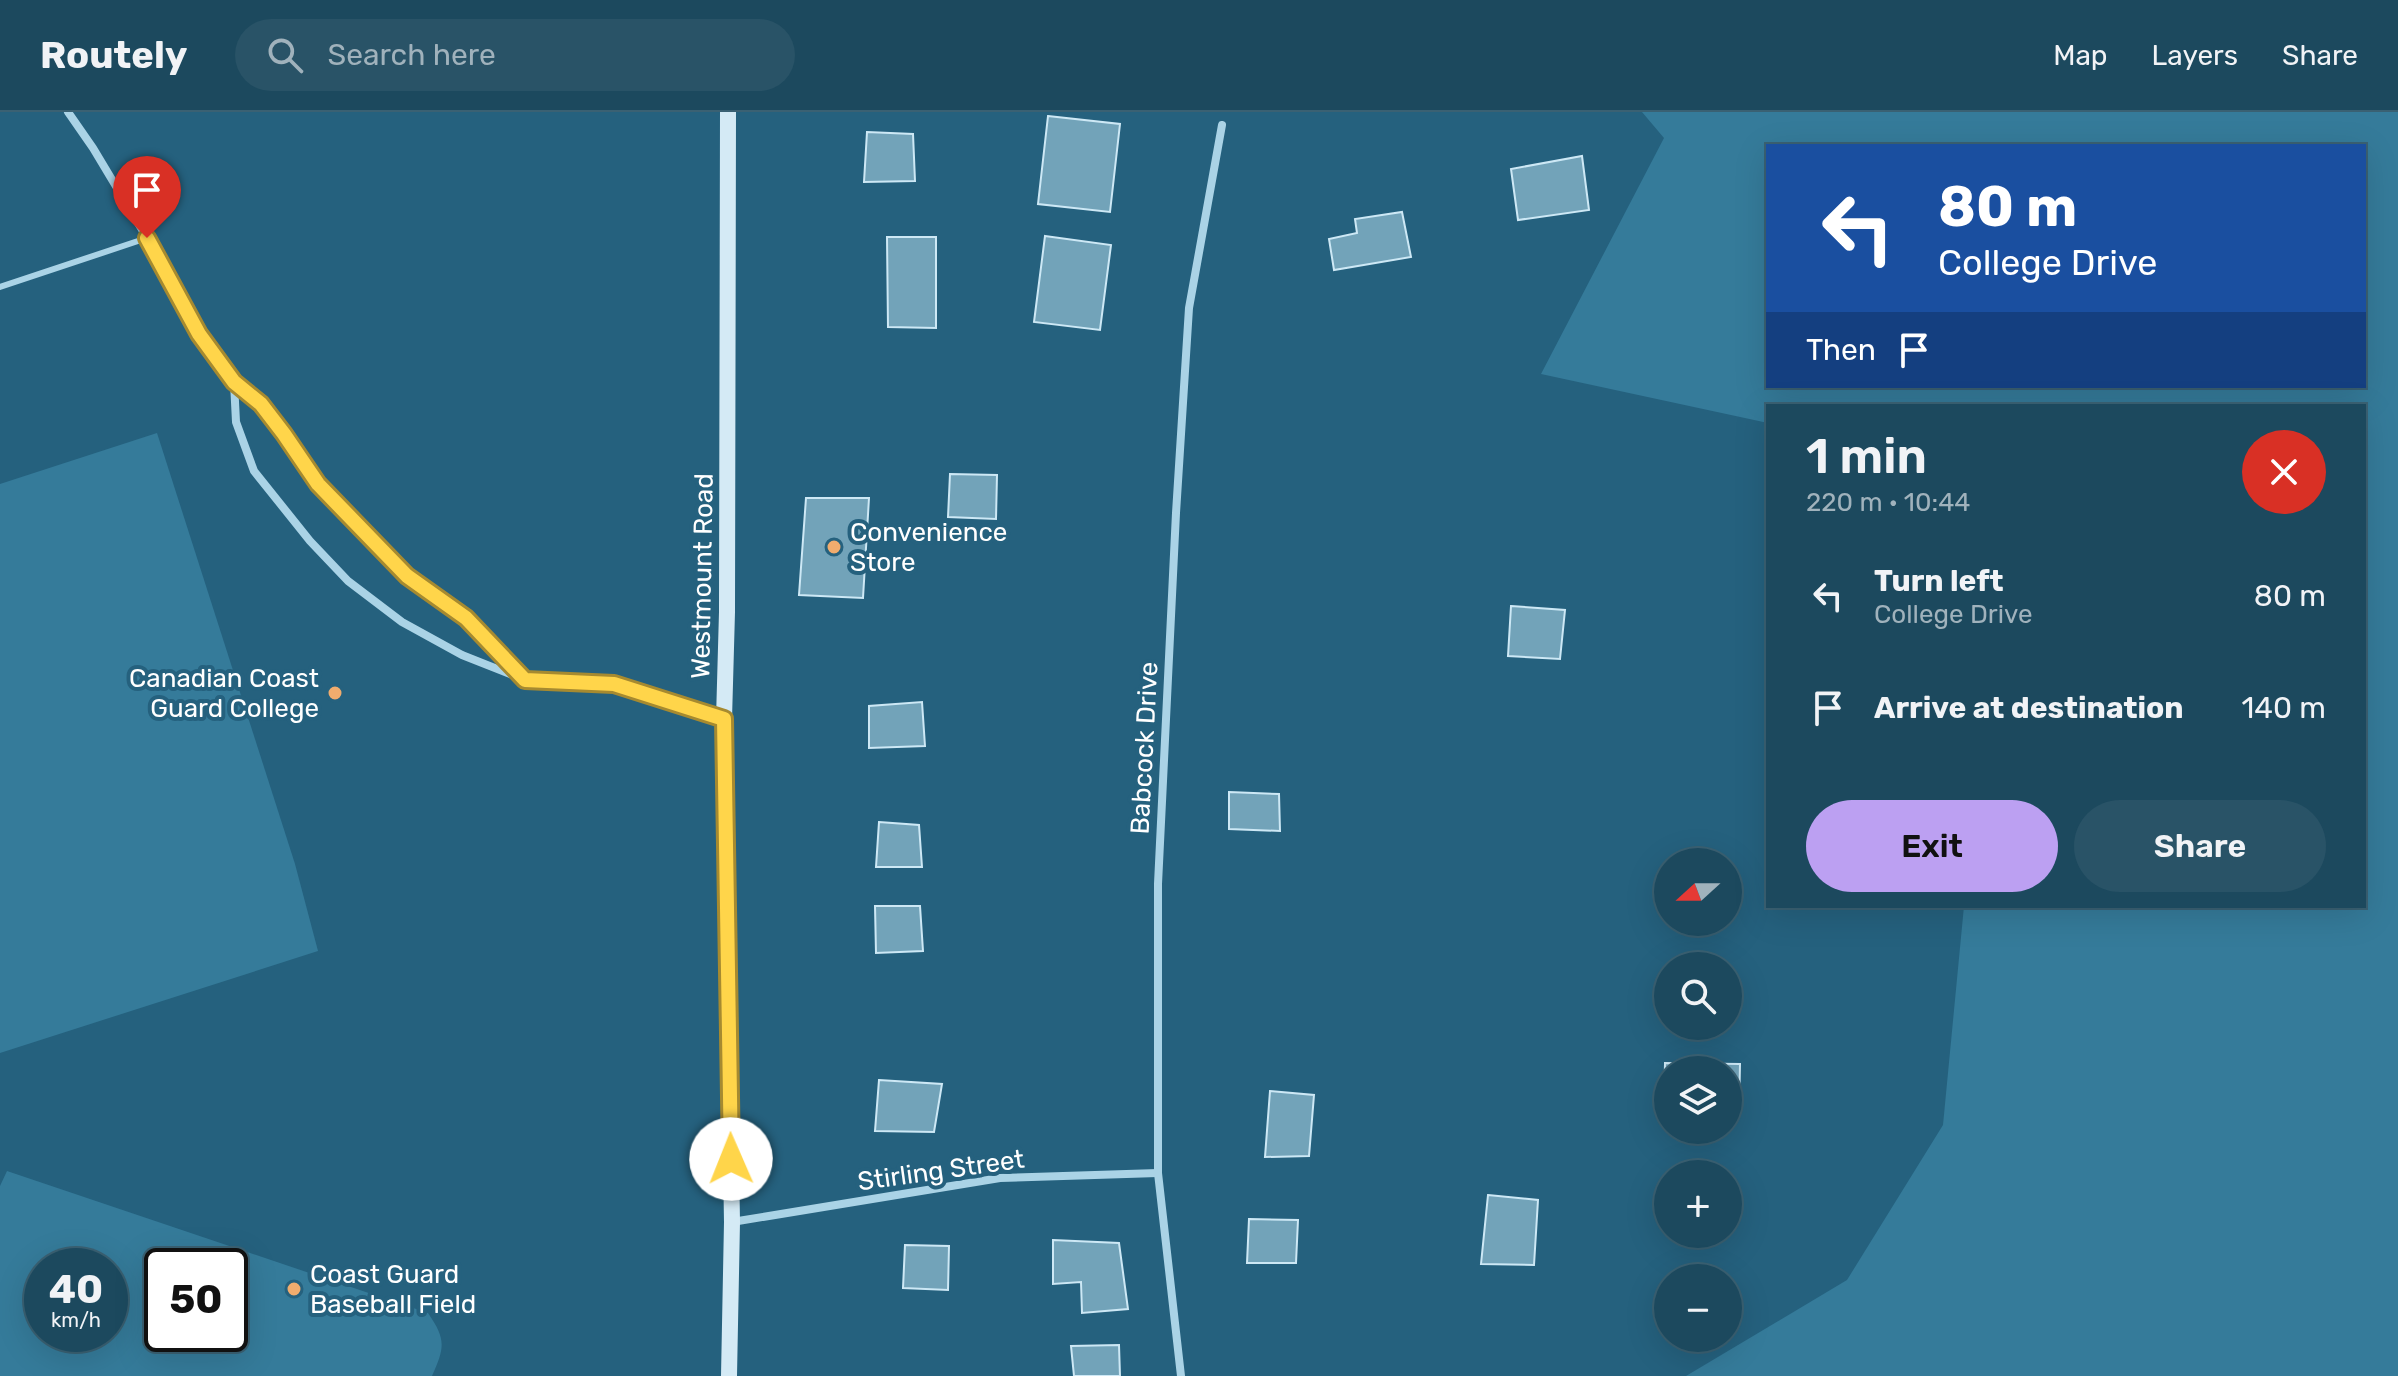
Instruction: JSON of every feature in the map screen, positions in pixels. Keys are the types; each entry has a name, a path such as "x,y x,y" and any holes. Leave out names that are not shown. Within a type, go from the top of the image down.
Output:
{"main road":[{"name":"Westmount Road","path":"728,112 724,719 732,1222 729,1376"}],"street":[{"path":"68,112 147,238 199,334 234,382 261,404 318,484 407,576 466,618 525,680"},
{"name":"Babcock Drive","path":"1181,1376 1158,1173 1158,884 1189,308 1222,125"},
{"path":"234,382 236,422 254,471 310,541 348,581 402,622 462,655 525,680 614,684 724,719"},
{"name":"Stirling Street","path":"732,1222 1000,1178 1158,1173"}],"lane":[{"path":"0,287 147,238"}],"shaded area":[{"path":"1642,112 2398,112 2398,1376 1686,1376 1726,1352 1742,1352 1742,1343 1847,1280 1943,1125 1964,908 2366,908 2366,404 1766,404 1766,423 1541,374 1664,138"},
{"path":"157,433 295,864 318,951 0,1053 0,484"},
{"name":"Coast Guard Baseball Field","path":"7,1171 235,1248 144,1248 144,1352 248,1352 248,1252 428,1313 442,1343 432,1376 0,1376 0,1186"}],"building":[{"path":"1048,116 1120,124 1110,212 1038,204"},
{"path":"867,132 913,134 915,181 864,182"},
{"path":"1582,156 1589,210 1518,220 1511,169"},
{"path":"1402,212 1411,257 1334,270 1329,239 1357,233 1355,219"},
{"path":"1045,236 1111,245 1100,330 1034,322"},
{"path":"887,237 936,237 936,328 888,327"},
{"path":"950,474 997,475 996,519 948,517"},
{"name":"Convenience Store","path":"806,498 869,498 863,598 799,595"},
{"path":"1511,606 1565,610 1560,659 1508,656"},
{"path":"922,702 925,746 869,748 869,706"},
{"path":"1229,792 1279,794 1280,831 1229,829"},
{"path":"879,822 919,825 922,867 876,867"},
{"path":"875,906 920,906 923,951 876,953"},
{"path":"879,1080 942,1084 934,1132 875,1131"},
{"path":"1270,1091 1314,1095 1309,1156 1265,1157"},
{"path":"1488,1195 1538,1200 1534,1265 1481,1264"},
{"path":"1249,1219 1298,1220 1296,1263 1247,1263"},
{"path":"1053,1240 1119,1243 1128,1309 1082,1313 1081,1282 1053,1284"},
{"path":"905,1245 949,1246 948,1290 903,1288"},
{"path":"1119,1345 1120,1376 1074,1376 1071,1346"}],"place":[{"name":"Convenience Store","path":"834,547"},
{"name":"Canadian Coast Guard College","path":"335,693"},
{"name":"Coast Guard Baseball Field","path":"294,1289"}],"route":[{"path":"147,238 199,334 234,382 261,404 318,484 407,576 466,618 525,680 614,684 724,719 731,1159"}]}
